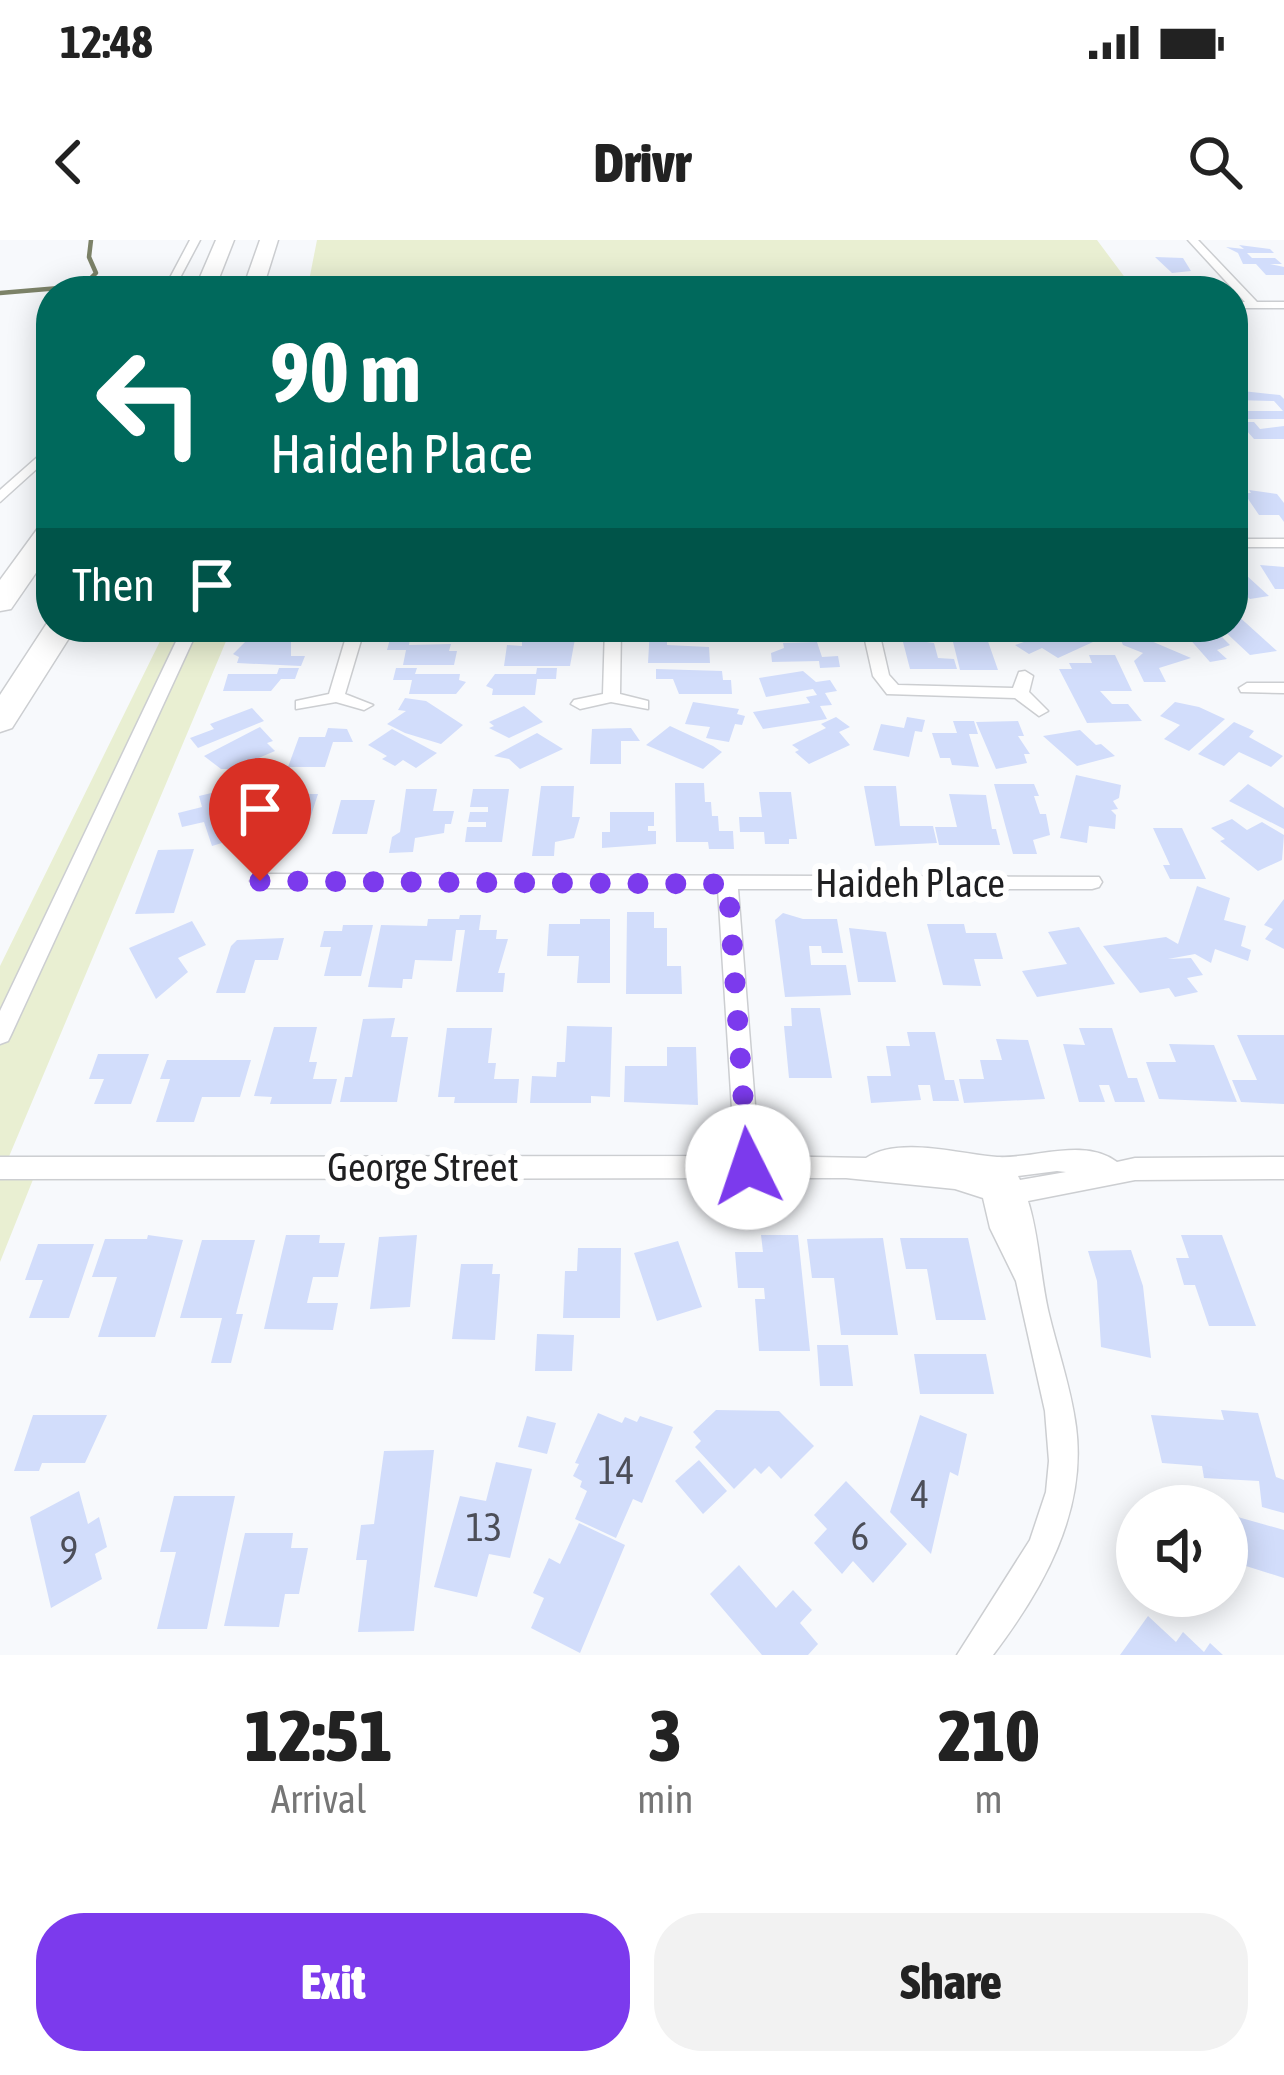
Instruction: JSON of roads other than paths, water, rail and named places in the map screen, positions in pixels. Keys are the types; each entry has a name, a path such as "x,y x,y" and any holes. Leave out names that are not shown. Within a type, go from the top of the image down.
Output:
{"highway":[{"path":"210,276 225,240"},
{"path":"257,276 269,240"},
{"path":"0,602 36,551"},
{"path":"0,722 51,642"}],"street":[{"path":"177,276 195,240"},
{"path":"1193,240 1227,276"},
{"path":"1248,299 1254,305"},
{"path":"1248,305 1284,305"},
{"path":"0,498 36,463"},
{"path":"1248,543 1284,543"},
{"path":"0,1035 184,642"},
{"path":"336,697 352,642"},
{"path":"611,697 613,642"},
{"path":"874,642 883,680 893,690 1023,684 1039,711"},
{"path":"1247,688 1284,688"},
{"path":"302,704 336,697 364,705"},
{"path":"580,704 611,697 641,705"},
{"name":"Haideh Place","path":"260,881 1092,882"},
{"path":"728,884 748,1167"},
{"name":"George Street","path":"0,1168 846,1167 1004,1184 1135,1169 1284,1168"},
{"path":"973,1655 1005,1615 1044,1551 1062,1479 1063,1432 1030,1288 1002,1226 1004,1184"}],"waterway":[{"path":"91,240 93,276"},
{"path":"0,293 36,290"}]}
